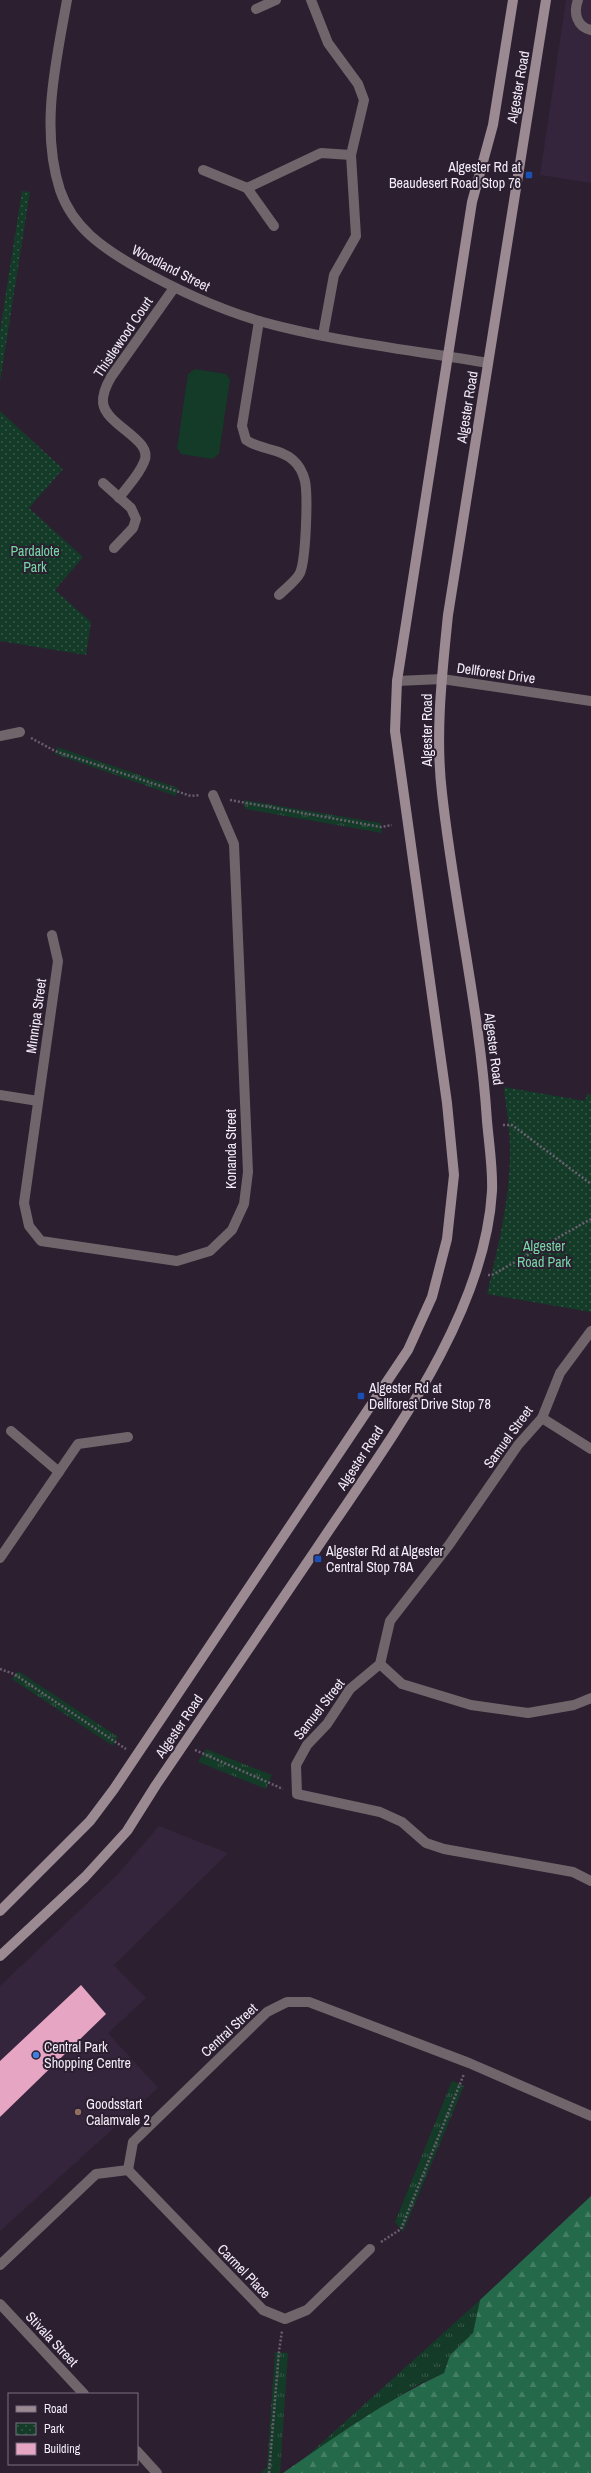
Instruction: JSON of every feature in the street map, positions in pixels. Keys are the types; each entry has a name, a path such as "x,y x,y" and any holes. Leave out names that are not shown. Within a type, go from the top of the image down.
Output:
{"main road":[{"name":"Algester Road","path":"0,1911 90,1821 408,1350 432,1298 447,1238 453,1168 447,1103 394,731 397,681 472,202 493,125 513,0"},
{"name":"Algester Road","path":"0,1956 85,1877 127,1831 184,1743 374,1464 435,1365 461,1308 483,1249 492,1190 483,1063 442,790 439,733 448,615 546,0"}],"street":[{"name":"Woodland Street","path":"67,0 51,90 52,158 60,191 74,220 100,246 174,288 259,321 323,335 488,363"},
{"path":"256,9 276,0"},
{"path":"312,0 328,43 358,84 364,100 352,155 356,236 334,274 323,335"},
{"path":"578,0 576,17 580,24 591,30"},
{"path":"247,188 321,153 352,155"},
{"path":"203,170 247,188 274,226"},
{"name":"Thistlewood Court","path":"119,498 145,462 146,452 142,444 107,414 103,402 105,389 111,377 174,288"},
{"path":"259,321 242,426 246,440 254,446 280,452 293,459 301,470 305,483 304,558 299,574 279,595"},
{"path":"103,483 131,508 136,519 133,528 114,548"},
{"name":"Dellforest Drive","path":"397,681 442,679 591,701"},
{"path":"0,736 20,732"},
{"name":"Konanda Street","path":"38,1100 24,1203 29,1226 41,1240 177,1261 210,1252 232,1230 244,1204 248,1172 235,852 234,844 213,795"},
{"name":"Minnipa Street","path":"38,1100 58,961 52,936"},
{"path":"0,1094 38,1100"},
{"name":"Samuel Street","path":"297,1794 296,1765 307,1744 327,1724 350,1689 380,1664 390,1622 449,1545 518,1445 542,1418 560,1373 591,1331"},
{"path":"542,1418 591,1449"},
{"path":"11,1431 59,1472"},
{"path":"0,1558 78,1444 128,1438"},
{"path":"380,1664 402,1684 471,1705 528,1713 574,1705 591,1698"},
{"path":"297,1794 380,1812 402,1822 426,1843 444,1850 573,1872 591,1881"},
{"name":"Central Street","path":"128,2170 133,2142 267,2012 287,2002 309,2002 469,2063 591,2116"},
{"path":"0,2265 96,2174 128,2170"},
{"name":"Carmel Place","path":"128,2170 263,2310 285,2319"},
{"path":"285,2319 307,2310 370,2249"},
{"name":"Stivala Street","path":"0,2304 83,2393"},
{"path":"138,2452 157,2473"}],"path":[{"path":"20,732 55,751 191,796 213,795 235,802 381,827 392,824"},
{"path":"503,1125 512,1125 591,1184"},
{"path":"487,1275 492,1275 591,1219"},
{"path":"0,1669 14,1674 136,1754"},
{"path":"184,1743 203,1756 297,1794"},
{"path":"370,2249 401,2229 469,2063"},
{"path":"269,2473 279,2352 285,2319"}],"shaded area":[{"path":"566,0 591,0 591,183 540,175"},
{"path":"159,1826 228,1853 114,1965 146,1998 108,2033 158,2088 0,2231 0,1986 117,1875"}],"green space":[{"path":"22,191 30,192 0,382 0,331"},
{"path":"195,369 226,374 230,380 219,454 212,459 181,454 177,448 188,374"},
{"name":"Pardalote Park","path":"0,411 63,469 29,508 83,557 55,590 91,622 86,655 0,641"},
{"path":"57,747 178,788 176,796 55,754"},
{"path":"244,800 381,823 382,833 245,809"},
{"name":"Algester Road Park","path":"504,1087 585,1101 587,1094 591,1095 591,1312 487,1294 503,1223 508,1187 510,1151"},
{"path":"18,1671 118,1737 113,1746 12,1679"},
{"path":"206,1749 272,1775 266,1789 198,1762"},
{"path":"452,2081 464,2086 403,2232 395,2222"},
{"path":"591,2196 591,2473 283,2473 381,2407 444,2373 450,2355 473,2333 480,2300"},
{"path":"480,2300 473,2333 450,2355 444,2373 415,2386 307,2456"},
{"path":"275,2352 288,2353 280,2473 261,2473 267,2467"}],"building":[{"name":"Central Park Shopping Centre","path":"81,1985 106,2014 0,2117 0,2061"}],"place":[{"name":"Algester Rd at Beaudesert Road Stop 76","path":"529,175"},
{"name":"Algester Rd at Dellforest Drive Stop 78","path":"361,1396"},
{"name":"Algester Rd at Algester Central Stop 78A","path":"318,1559"},
{"name":"Central Park Shopping Centre","path":"36,2055"},
{"name":"Goodsstart Calamvale 2","path":"78,2112"}]}
